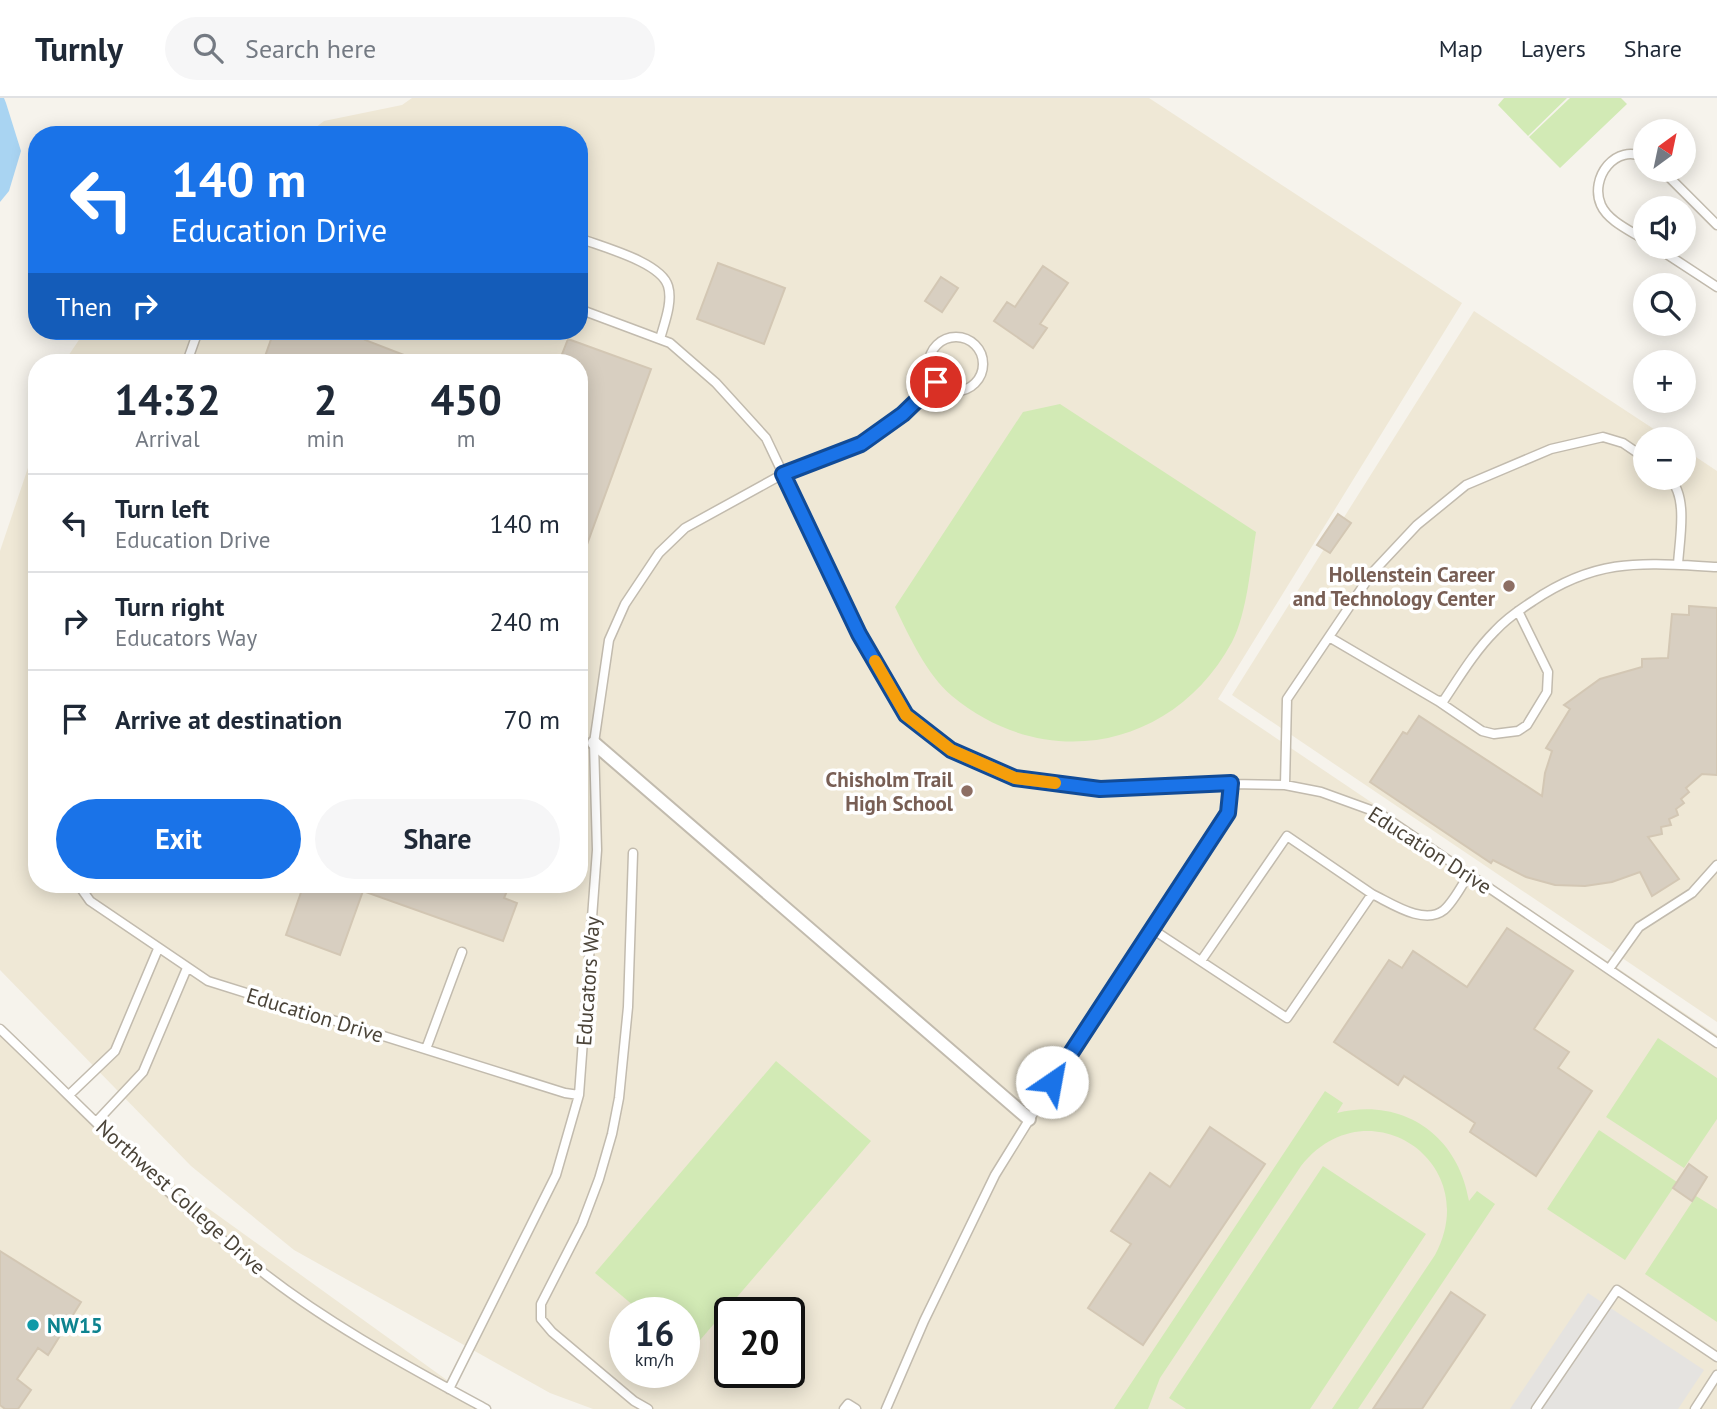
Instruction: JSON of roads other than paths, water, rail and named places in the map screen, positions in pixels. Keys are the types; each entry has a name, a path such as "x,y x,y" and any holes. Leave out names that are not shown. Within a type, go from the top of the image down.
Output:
{"street":[{"path":"594,743 1029,1119"}],"lane":[{"path":"1633,156 1624,154 1608,163 1601,172 1600,187 1601,205 1615,221 1633,232"},
{"path":"1674,182 1717,225"},
{"path":"588,242 657,270 668,285 669,299 660,339"},
{"path":"1674,259 1717,287"},
{"name":"Education Drive","path":"588,312 670,343 716,383 766,439 859,634 906,715 951,750 1015,778 1100,789 1231,783 1285,785 1321,792 1379,813 1717,1043"},
{"path":"959,337 975,344 981,351 984,369 976,384 968,389 951,391 936,382 929,365 934,348 949,338 959,337"},
{"name":"Educators Way","path":"449,1389 556,1175 579,1095 597,850 594,743 609,640 625,604 659,553 685,528 783,474 861,444 903,414 936,382"},
{"path":"1285,785 1287,699 1372,573 1417,525 1466,485 1521,459 1578,441 1603,437 1614,439 1633,451"},
{"path":"1678,490 1678,565"},
{"path":"1438,701 1444,700 1493,632 1550,589 1583,573 1639,564 1717,567"},
{"path":"1329,637 1438,701 1482,731 1494,734 1518,731 1527,725 1547,692 1548,672 1518,611"},
{"path":"886,1409 924,1321 995,1175 1228,813 1231,783"},
{"path":"1201,961 1287,835 1372,894 1419,915 1436,914 1445,909 1469,874"},
{"path":"633,853 628,1007 612,1134 582,1224 541,1304 540,1312 544,1325 634,1401 648,1409"},
{"path":"1609,969 1639,927 1692,894 1717,865"},
{"name":"Education Drive","path":"84,893 90,901 208,981 565,1093 579,1095"},
{"path":"1152,929 1287,1018 1372,894"},
{"path":"69,1095 115,1051 158,949"},
{"path":"426,1049 462,952"},
{"path":"97,1121 143,1072 187,968"},
{"name":"Northwest College Drive","path":"0,1029 200,1220 257,1268 321,1313 486,1409"},
{"path":"1536,1409 1617,1290 1717,1357"},
{"path":"1695,1409 1717,1375"},
{"path":"844,1409 848,1404 856,1409"}],"water":[{"path":"0,98 4,98 6,103 21,151 9,191 0,202"}],"place":[{"name":"Hollenstein Career and Technology Center","path":"1509,586"},
{"name":"Chisholm Trail High School","path":"967,791"},
{"name":"NW15","path":"33,1325"}]}
